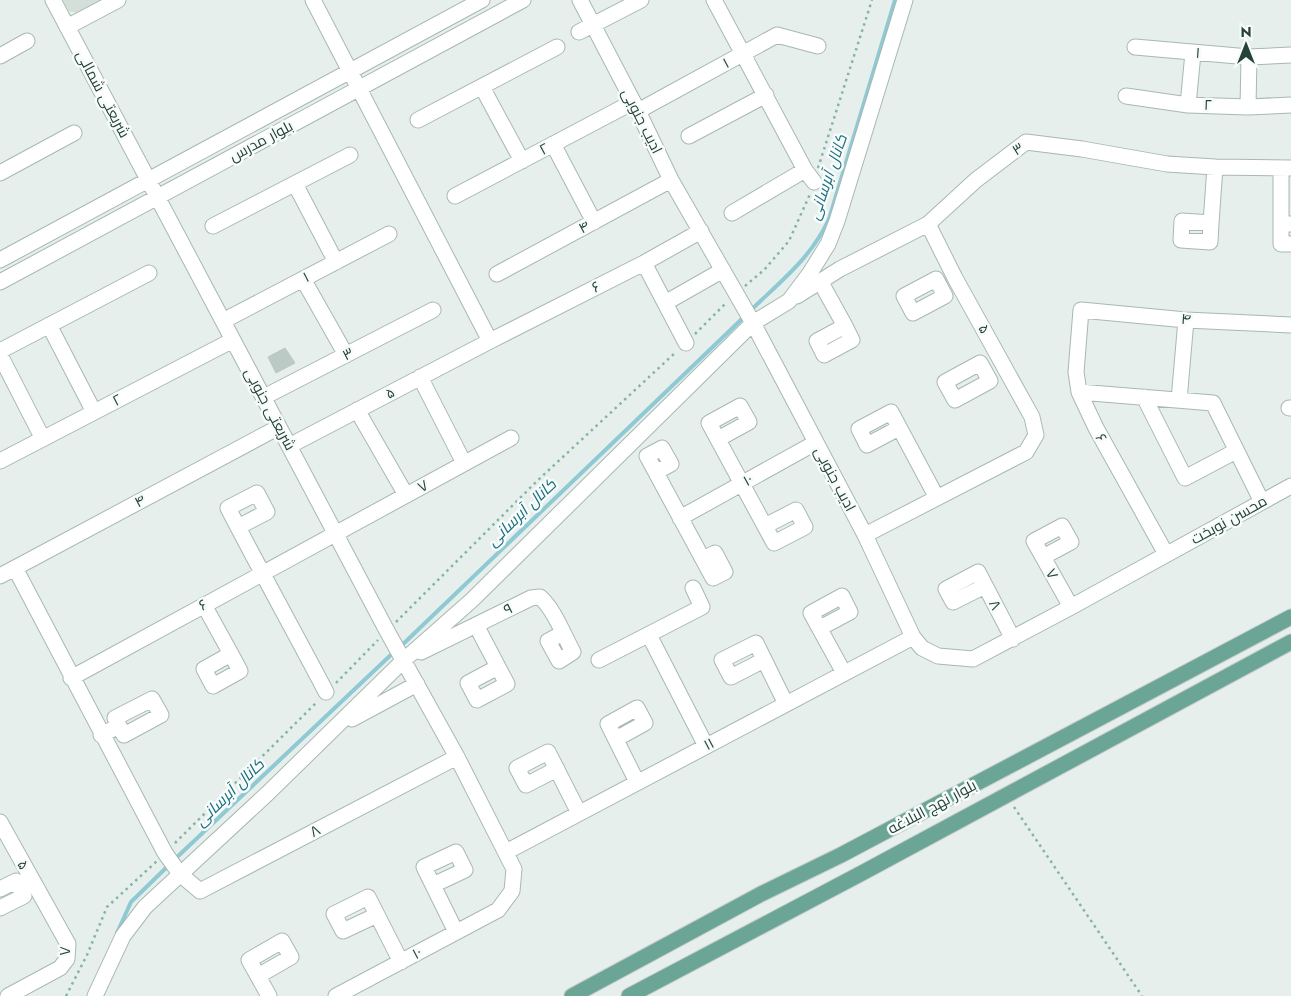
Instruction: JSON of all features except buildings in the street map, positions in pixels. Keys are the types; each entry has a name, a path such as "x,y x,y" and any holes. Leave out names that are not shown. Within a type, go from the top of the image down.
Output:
{"main road":[{"name":"بلوار نهج البلاغه","path":"572,996 761,894 841,855 1291,618"},
{"name":"بلوار نهج البلاغه","path":"629,996 1291,642"}],"street":[{"name":"شریعتی شمالی","path":"53,0 153,188"},
{"path":"67,27 118,0"},
{"path":"313,0 490,341"},
{"name":"بلوار مدرس","path":"0,282 153,188 350,71 482,0"},
{"name":"بلوار مدرس","path":"0,260 360,88 523,0"},
{"name":"ادیب جنوبی","path":"580,0 671,180 753,323 865,535 912,637"},
{"path":"579,32 641,0"},
{"path":"714,0 810,176 732,213"},
{"path":"789,301 828,244 837,221 905,0"},
{"name":"۱","path":"635,107 744,54 777,35 818,46"},
{"path":"0,56 27,41"},
{"path":"418,120 557,47"},
{"name":"۱","path":"1135,47 1249,57 1291,55"},
{"path":"1188,105 1193,53"},
{"path":"1248,107 1249,57"},
{"path":"482,87 522,161"},
{"path":"689,136 766,95"},
{"name":"۲","path":"1126,96 1188,105 1248,107 1291,105"},
{"name":"۲","path":"455,196 553,144 635,107"},
{"path":"0,173 74,133"},
{"name":"۳","path":"95,996 123,936 145,907 178,872 268,793 404,660 472,600 753,323 840,269 928,224 976,180 1026,142 1082,149 1167,164 1286,168"},
{"path":"553,144 594,222"},
{"path":"212,226 350,155"},
{"path":"1211,223 1215,167"},
{"path":"1286,168 1286,224 1281,244 1291,244"},
{"name":"۴","path":"496,274 671,180"},
{"path":"294,184 336,262"},
{"name":"شریعتی جنوبی","path":"153,188 387,631 457,756 506,852 514,869 512,891 498,910"},
{"name":"۵","path":"928,224 1032,417 1036,435 1026,452 938,498"},
{"name":"۶","path":"490,341 644,263 701,231"},
{"name":"۱","path":"223,320 389,234"},
{"path":"644,263 686,343"},
{"path":"665,303 723,270"},
{"path":"0,350 149,273"},
{"path":"940,286 956,278"},
{"path":"303,279 346,355"},
{"path":"820,281 845,326"},
{"name":"۳","path":"264,398 433,310"},
{"name":"۶","path":"1081,310 1076,372 1079,392 1096,428 1166,554"},
{"name":"۴","path":"1081,310 1186,320 1291,325"},
{"path":"1179,400 1186,320"},
{"path":"49,325 94,412"},
{"name":"۲","path":"0,461 233,340"},
{"name":"۵","path":"289,446 490,341"},
{"path":"0,355 43,439"},
{"path":"985,371 1002,362"},
{"path":"420,377 464,463"},
{"path":"1079,392 1213,402 1262,502"},
{"path":"1144,398 1185,478 1236,451"},
{"path":"358,410 406,495"},
{"name":"۴","path":"0,576 279,427"},
{"path":"865,535 938,498 900,428"},
{"name":"۷","path":"336,533 511,438"},
{"path":"718,439 765,526"},
{"name":"۱۰","path":"680,518 815,443"},
{"path":"656,472 703,560"},
{"name":"محسن نوبخت","path":"912,637 922,648 938,656 973,659 1071,608 1291,486"},
{"name":"۷","path":"1043,557 1071,542 1062,526 1034,541 1071,608"},
{"path":"238,527 326,692"},
{"name":"۶","path":"71,678 336,533"},
{"path":"15,568 101,735 165,853 178,872"},
{"name":"۸","path":"985,586 953,602 946,589 978,572 1012,639"},
{"path":"599,660 702,607 693,588"},
{"name":"۹","path":"404,660 531,598 540,597 545,602 573,652 559,661"},
{"path":"204,605 231,654"},
{"path":"476,625 498,667"},
{"path":"820,628 844,673"},
{"path":"650,635 706,746"},
{"name":"۱۱","path":"506,852 912,637"},
{"path":"764,660 786,704"},
{"path":"336,727 417,684"},
{"path":"101,735 119,726"},
{"path":"616,739 637,782"},
{"name":"۸","path":"178,872 200,891 457,756"},
{"path":"558,769 579,813"},
{"name":"۵","path":"0,822 26,885"},
{"path":"0,889 16,881 26,885 24,896 0,908"},
{"name":"۷","path":"8,996 60,968 67,959 68,944 26,885"},
{"path":"433,885 456,932"},
{"name":"۱۰","path":"336,996 498,910"},
{"path":"377,914 401,962"},
{"path":"258,976 269,996"}],"path":[{"path":"66,996 108,907 165,853 536,481 764,270 789,241 804,210 810,176 872,0"},
{"path":"1006,795 1142,996"}],"shaded area":[{"path":"63,0 103,0 78,13 69,11"}],"waterway":[{"name":"کانال آبرسانی","path":"750,311 804,257 822,233 829,219 895,0"},
{"name":"کانال آبرسانی","path":"400,647 745,316"},
{"name":"کانال آبرسانی","path":"175,859 395,651"},
{"name":"کانال آبرسانی","path":"117,933 131,902 170,864"}]}
